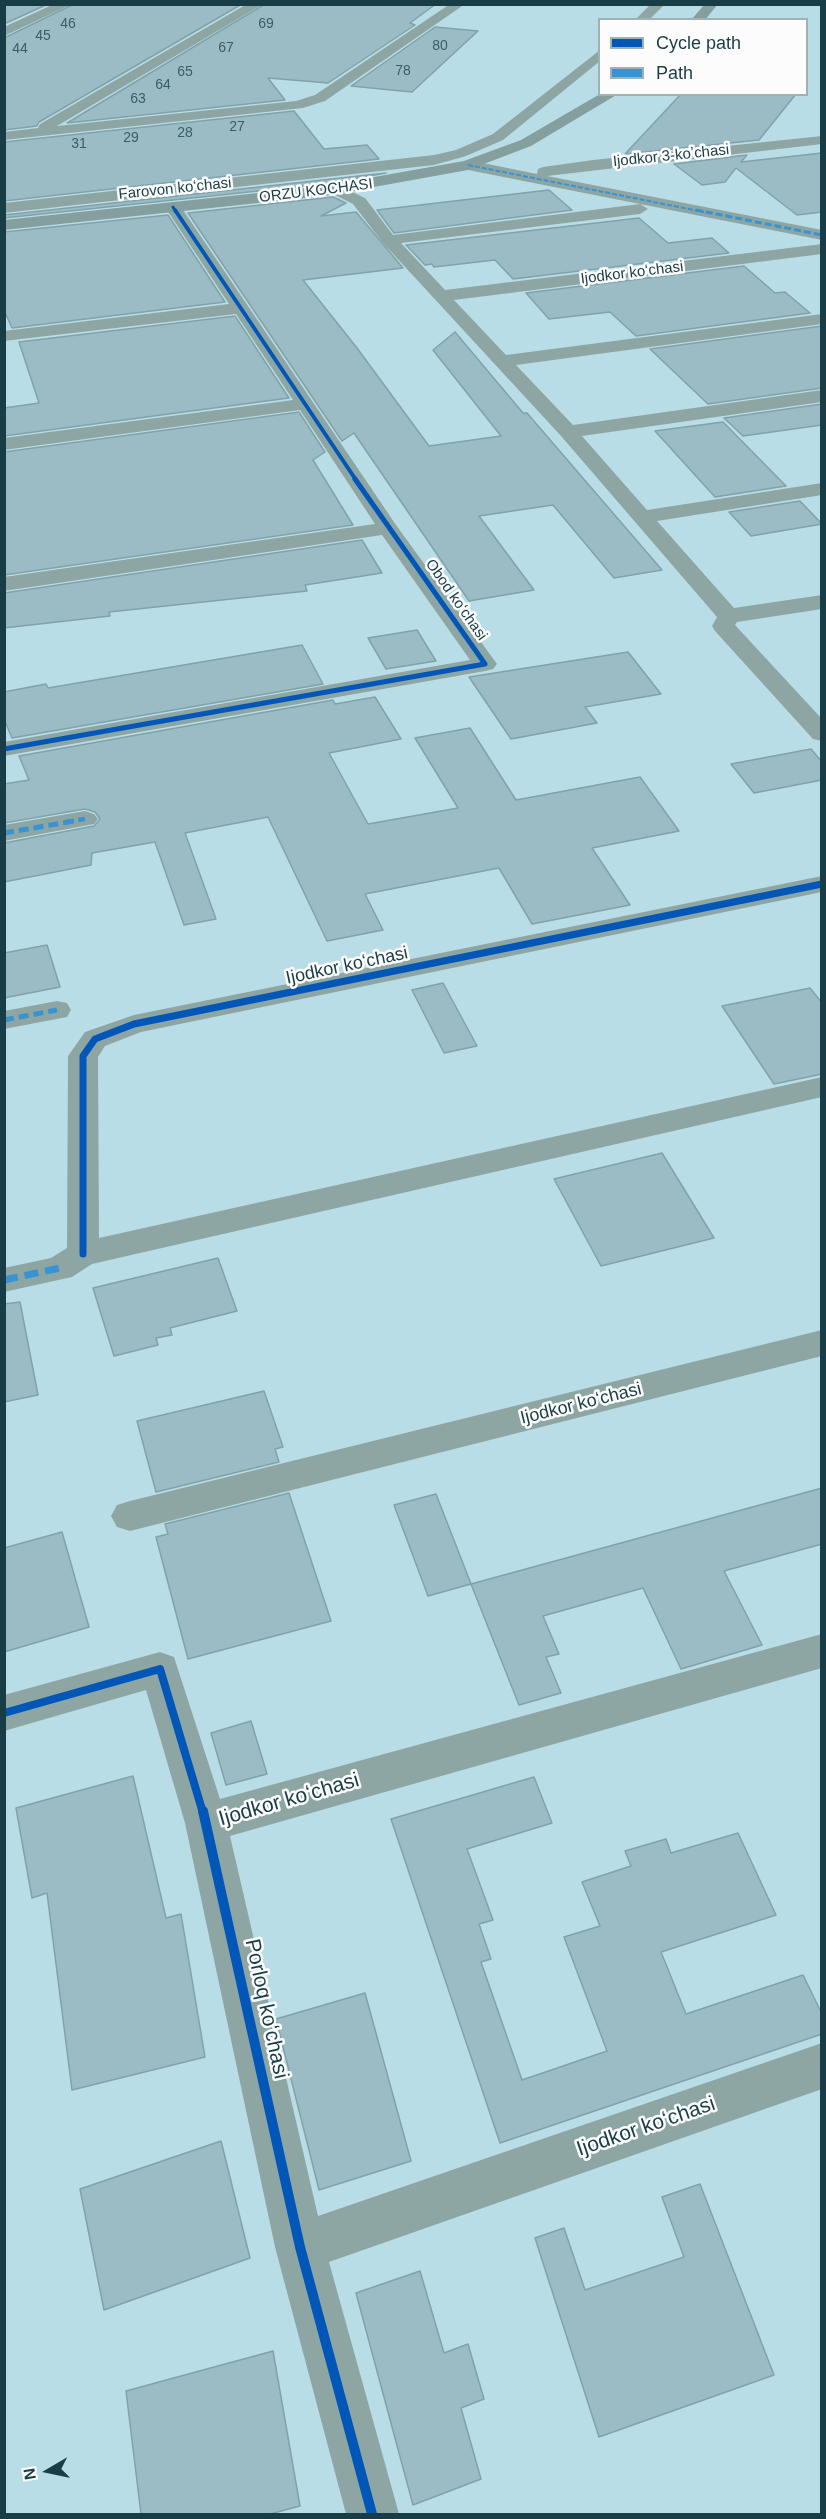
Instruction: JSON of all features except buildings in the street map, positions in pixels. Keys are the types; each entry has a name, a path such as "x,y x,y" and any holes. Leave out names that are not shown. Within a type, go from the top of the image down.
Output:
{"main road":[{"path":"699,18 712,4"},
{"name":"ORZU KOCHASI","path":"4,225 335,189 468,165 526,143 608,96"}],"street":[{"path":"4,32 66,4"},
{"path":"36,133 256,4"},
{"path":"4,136 298,105 320,98 338,87 459,4"},
{"path":"643,18 659,4"},
{"path":"4,18 33,19"},
{"name":"Farovon koʻchasi","path":"4,208 434,160 461,153 498,137 598,56"},
{"name":"Ijodkor 3-koʼchasi","path":"521,176 593,165 822,140"},
{"path":"468,165 822,235"},
{"path":"335,189 359,201 389,240 504,361 729,616"},
{"path":"389,240 669,205"},
{"name":"Obod koʻchasi","path":"4,749 485,664 388,528 173,207"},
{"name":"Ijodkor koʻchasi","path":"442,296 822,249"},
{"path":"4,336 240,308"},
{"path":"504,361 822,319"},
{"path":"568,432 822,396"},
{"path":"4,444 305,404"},
{"path":"640,517 822,489"},
{"path":"4,584 388,528"},
{"path":"729,616 822,602"},
{"path":"729,616 723,626 820,731"},
{"path":"4,833 85,819"},
{"name":"Ijodkor koʻchasi","path":"72,1261 83,1056 95,1039 134,1024 822,884"},
{"path":"4,1020 57,1010"},
{"path":"4,1280 72,1261 822,1087"},
{"name":"Ijodkor koʻchasi","path":"130,1516 822,1344"},
{"name":"Ijodkor koʻchasi","path":"206,1823 822,1651"},
{"name":"Porloq koʻchasi","path":"4,1713 160,1669 206,1823 300,2247 372,2514"},
{"name":"Ijodkor koʻchasi","path":"300,2247 822,2066"}],"marked path":[{"path":"468,165 822,235"},
{"path":"4,833 85,819"},
{"path":"4,1020 57,1010"},
{"path":"4,1280 60,1268"}],"cycle path":[{"path":"4,749 485,664 388,528 173,207"},
{"path":"83,1254 83,1056 95,1039 134,1024 822,884"},
{"path":"4,1713 160,1669 206,1823 300,2247 372,2514"}]}
